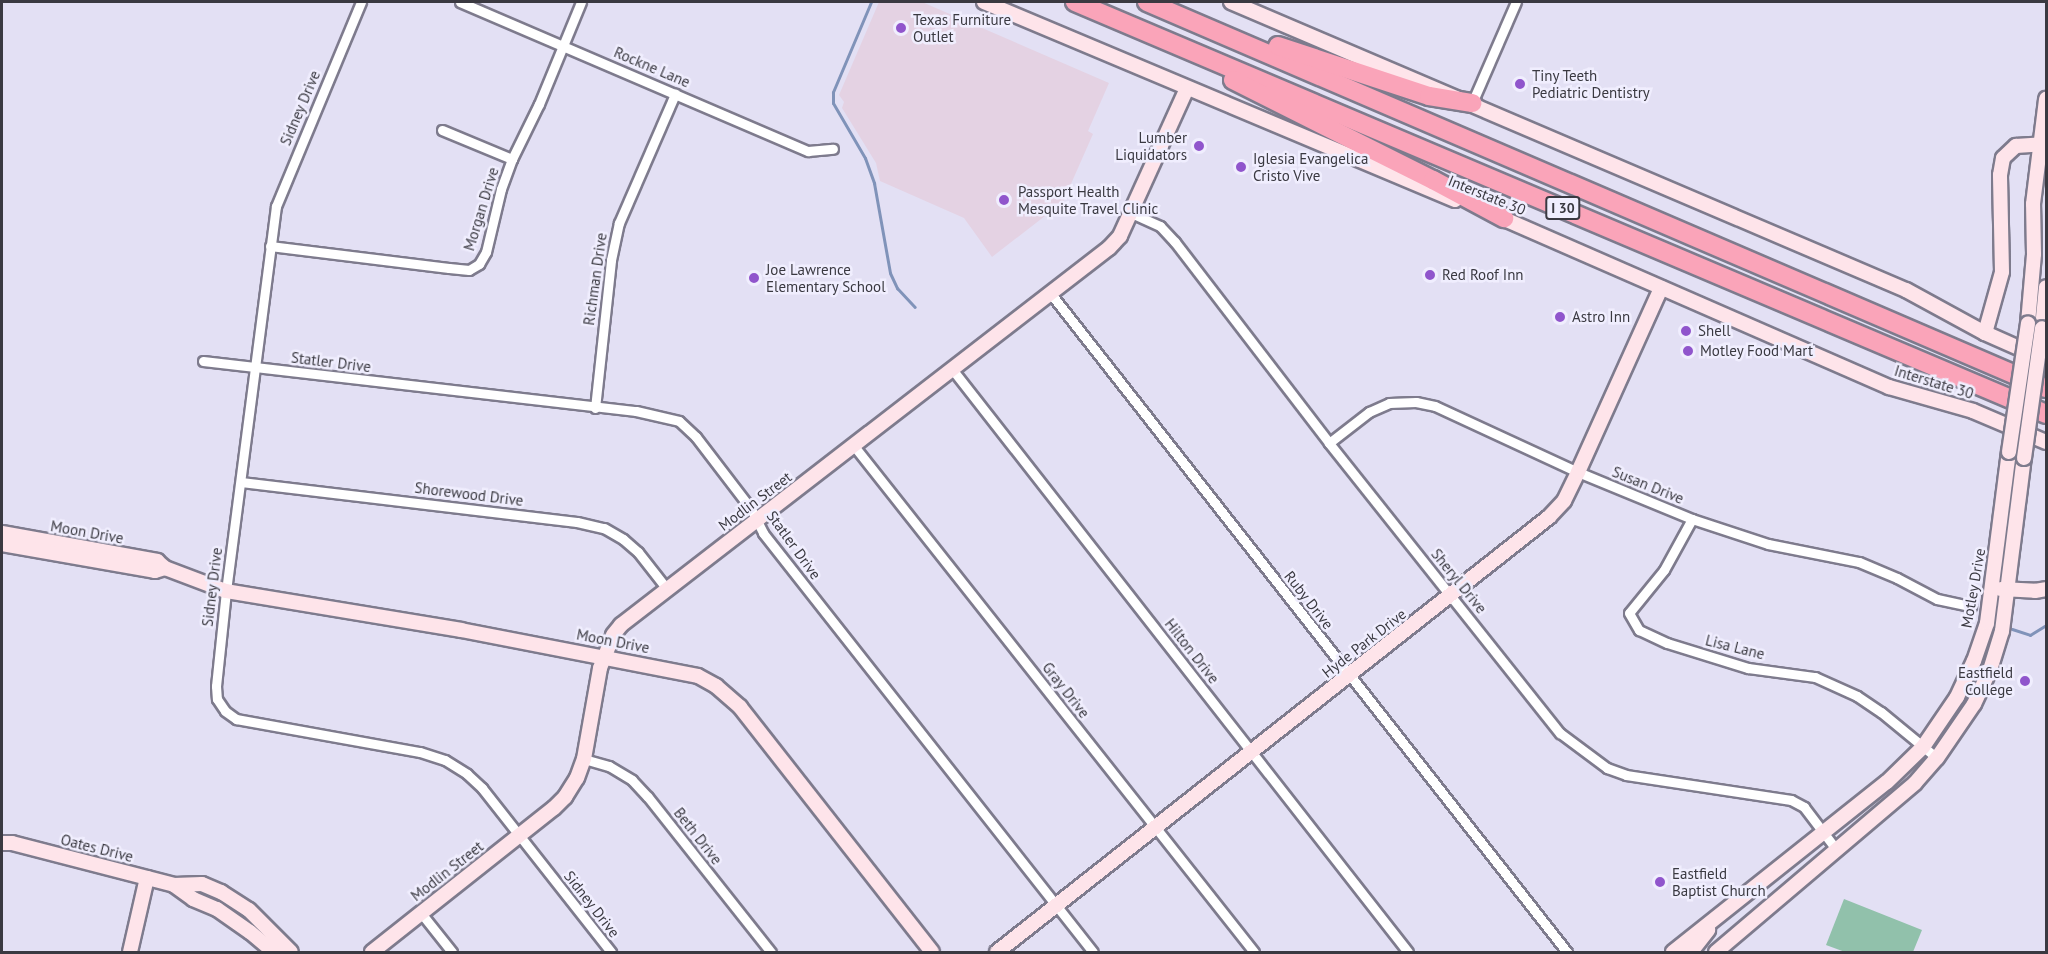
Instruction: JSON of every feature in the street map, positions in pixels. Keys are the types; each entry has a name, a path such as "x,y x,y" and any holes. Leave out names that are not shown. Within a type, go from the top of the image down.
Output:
{"highway":[{"name":"I 30","path":"1075,2 2046,414"},
{"name":"I 30","path":"1147,2 2046,388"},
{"path":"1168,10 1429,96 1472,103"},
{"path":"1129,24 1211,70 1365,145 1504,218"}],"main road":[{"name":"Interstate 30","path":"984,2 1504,218 1889,387 1973,411 2046,442"},
{"path":"1231,2 1906,290 1985,333 2046,360"},
{"name":"Modlin Street","path":"372,952 565,797 584,759 603,656 613,634 621,625 1109,248 1120,236 1187,88"},
{"name":"Motley Drive","path":"1673,952 1824,835 1887,782 1923,747 1957,697 1974,661 1987,623 1993,588 2009,452 2028,323 2034,254 2033,204 2043,144 2046,99"},
{"path":"1985,333 2002,272 2001,166 2003,158 2016,146 2043,144"},
{"path":"1716,952 1884,811 1937,758 1974,704 1990,670 2002,631 2046,287"},
{"name":"Hyde Park Drive","path":"997,952 1549,518 1564,501 1661,288"},
{"name":"Moon Drive","path":"2,533 157,561 165,567 226,591 603,656 688,672 708,681 726,692 747,716 932,952"},
{"name":"Moon Drive","path":"2,544 155,571 165,567"},
{"path":"1993,588 2035,591 2046,589"},
{"name":"Oates Drive","path":"5,841 174,885 202,884 221,892 249,910 291,952"},
{"path":"130,952 147,878"},
{"name":"Oates Drive","path":"174,885 194,899 217,909 274,952"},
{"path":"1691,952 1712,923"}],"street":[{"name":"Sidney Drive","path":"361,2 276,206 226,591 216,686 217,699 225,711 237,718 420,752 445,760 482,788 611,952"},
{"name":"Rockne Lane","path":"460,2 808,151 833,149"},
{"name":"Morgan Drive","path":"270,246 469,270 479,264 486,252 501,189 512,159 539,104 581,2"},
{"path":"1472,103 1516,2"},
{"name":"Richman Drive","path":"595,408 611,260 619,223 675,94"},
{"path":"442,130 512,159"},
{"name":"Sheryl Drive","path":"1131,213 1160,226 1175,242 1329,443 1560,733 1607,768 1626,775 1791,800 1804,807 1836,849"},
{"name":"Ruby Drive","path":"1051,294 1567,952"},
{"name":"Statler Drive","path":"203,361 256,369 659,414 679,421 696,437 757,521 763,533 1093,952"},
{"name":"Hilton Drive","path":"952,369 1408,952"},
{"name":"Susan Drive","path":"1329,443 1369,412 1389,403 1416,402 1435,406 1578,472 1692,519 1768,544 1859,562 1897,578 1937,599 1971,606"},
{"name":"Gray Drive","path":"854,446 1254,952"},
{"name":"Shorewood Drive","path":"241,482 577,522 604,528 623,539 638,552 668,589"},
{"name":"Lisa Lane","path":"1692,519 1664,570 1629,613 1639,630 1667,644 1748,668 1815,678 1857,696 1937,758"},
{"name":"Beth Drive","path":"584,759 609,766 632,780 771,952"},
{"path":"420,913 452,952"}],"shaded area":[{"path":"879,2 922,2 1109,83 1088,131 1093,134 1063,202 992,257 964,218 880,181 876,163 842,108 844,102 839,95"}],"green space":[{"path":"1844,899 1922,930 1913,952 1845,952 1826,945"}],"waterway":[{"path":"871,2 833,92 833,103 865,158 874,183 890,273 897,288 915,307"},
{"path":"2012,629 2030,635 2046,625"}],"place":[{"name":"Texas Furniture Outlet","path":"901,28"},
{"name":"Tiny Teeth Pediatric Dentistry","path":"1520,84"},
{"name":"Lumber Liquidators","path":"1199,146"},
{"name":"Iglesia Evangelica Cristo Vive","path":"1241,167"},
{"name":"Passport Health Mesquite Travel Clinic","path":"1004,200"},
{"name":"Red Roof Inn","path":"1430,275"},
{"name":"Joe Lawrence Elementary School","path":"754,278"},
{"name":"Astro Inn","path":"1560,317"},
{"name":"Shell","path":"1686,331"},
{"name":"Motley Food Mart","path":"1688,351"},
{"name":"Eastfield College","path":"2025,681"},
{"name":"Eastfield Baptist Church","path":"1660,882"}]}
